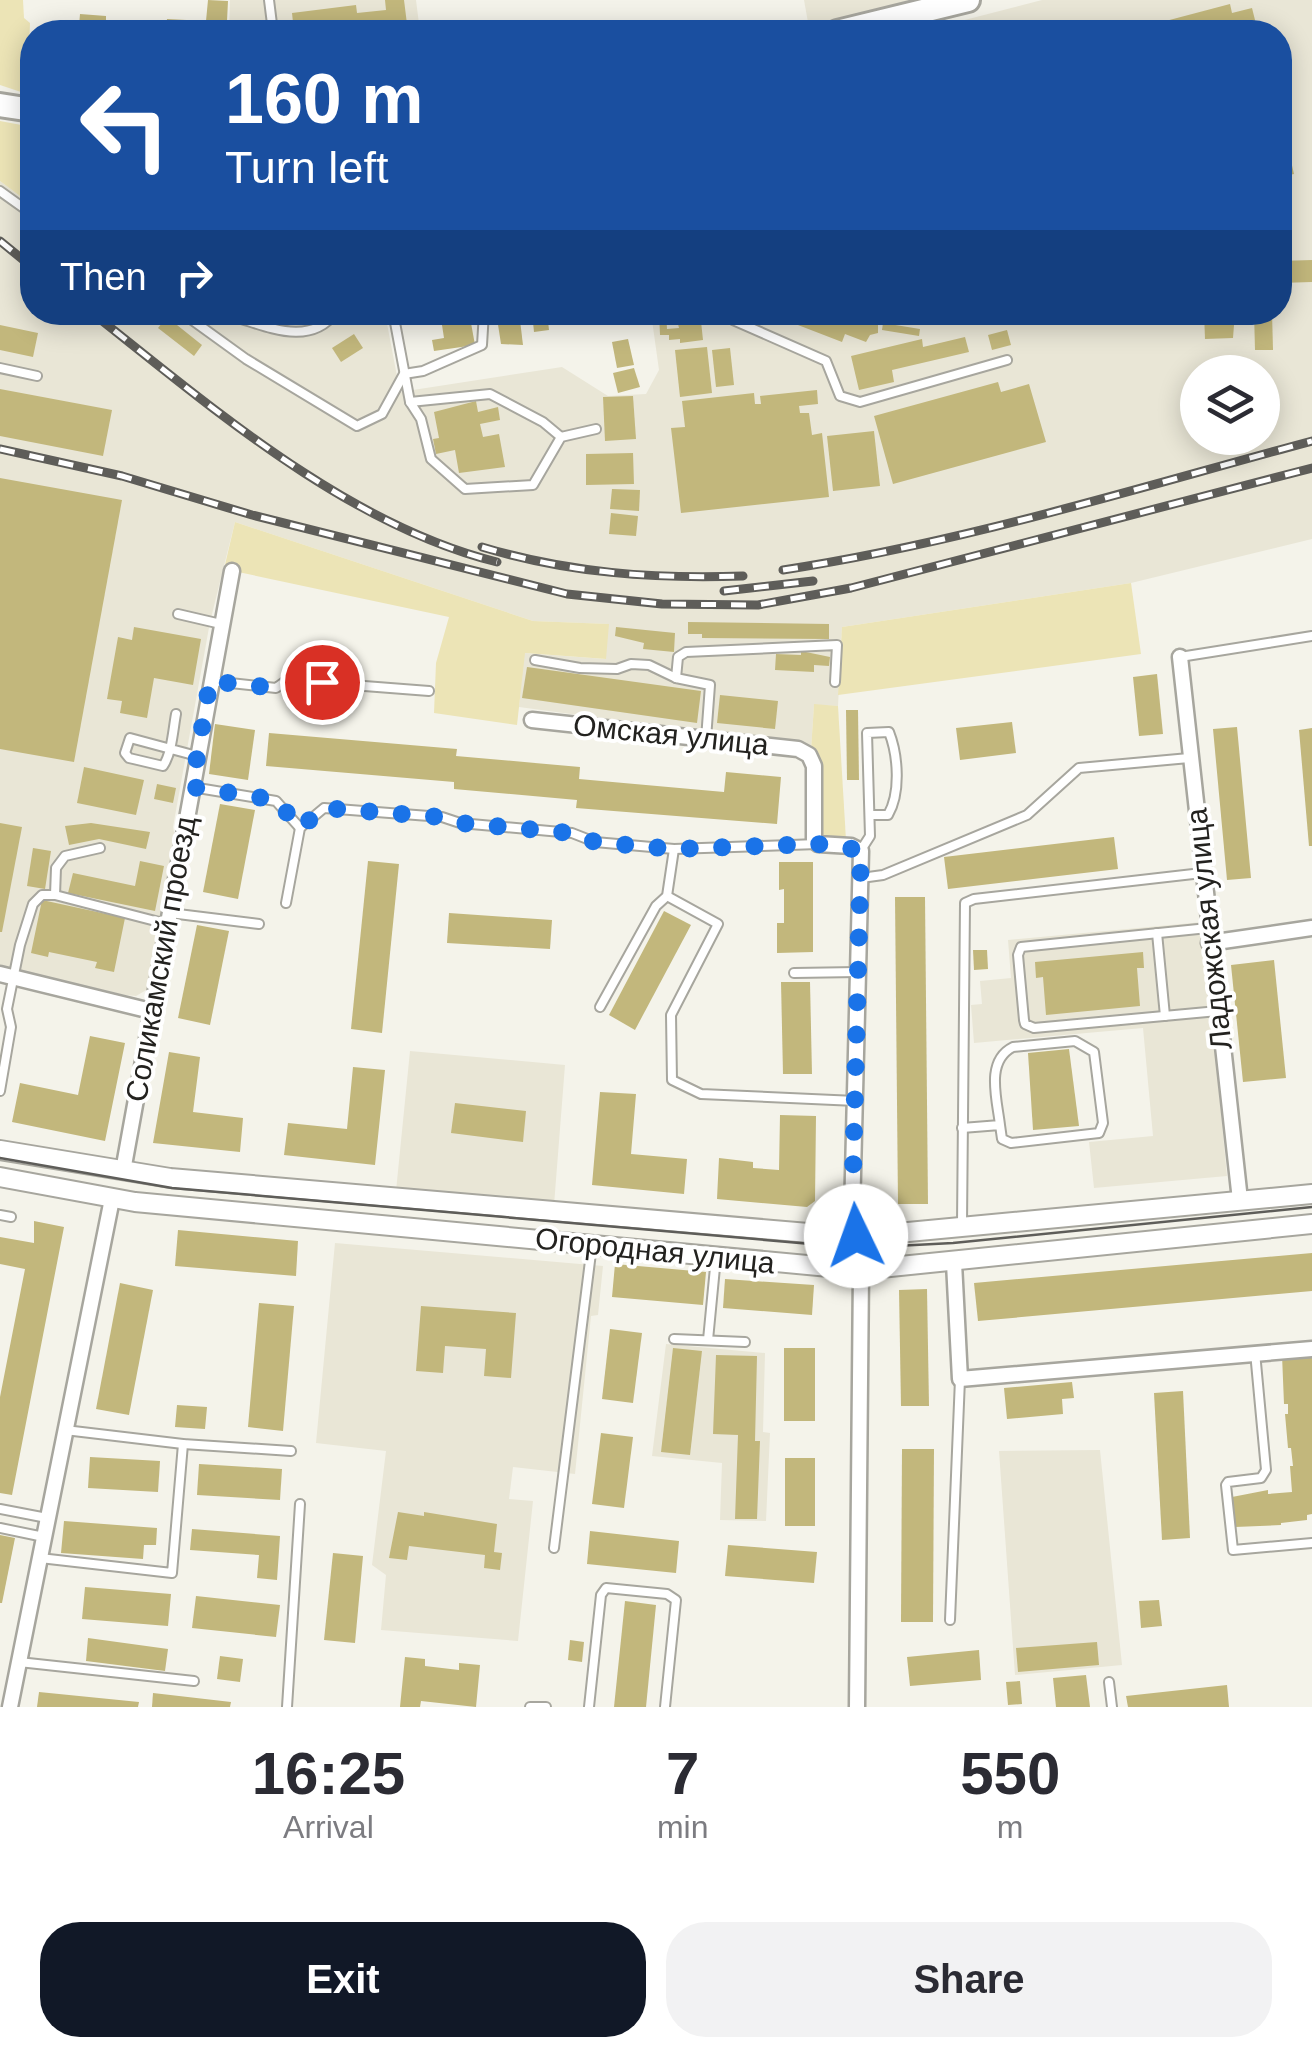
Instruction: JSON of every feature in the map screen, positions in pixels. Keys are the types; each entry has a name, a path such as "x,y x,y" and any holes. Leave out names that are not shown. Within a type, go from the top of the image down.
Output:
{"main road":[{"path":"886,20 968,0"}],"street":[{"name":"Соликамский проезд","path":"123,1172 232,570"},
{"name":"Ладожская улица","path":"1180,658 1240,1200"},
{"name":"Омская улица","path":"532,720 798,749 809,755 814,766 813,836 818,844"},
{"path":"818,844 861,850 852,1214 856,1236"},
{"path":"1208,935 1312,928"},
{"path":"0,974 151,1011"},
{"name":"Огородная улица","path":"0,1150 123,1172 209,1182 856,1236 1312,1194"},
{"name":"Огородная улица","path":"0,1177 112,1199 861,1270 1312,1224"},
{"path":"10,1707 112,1199"},
{"path":"954,1263 960,1379 1312,1348"},
{"path":"856,1707 861,1270"}],"lane":[{"path":"200,325 246,359 356,426 382,414 404,374"},
{"path":"261,325 294,334 327,325"},
{"path":"395,325 410,402 420,419 431,458 466,489 533,485 561,437 596,429"},
{"path":"404,374 423,371 482,344 483,325"},
{"path":"744,325 826,362 840,396 860,402 1007,360"},
{"path":"0,368 37,376"},
{"path":"410,402 490,394 561,437"},
{"path":"178,614 221,624"},
{"path":"1180,658 1312,636"},
{"path":"676,678 678,657 686,652 837,646 835,682"},
{"path":"535,660 580,668 649,665 676,678 710,685 706,739"},
{"path":"210,681 276,688 287,680 429,690"},
{"path":"176,714 170,747 163,766 125,754 130,738 170,747 198,756"},
{"path":"861,850 870,836 867,732 888,732 896,750 894,804 888,815 870,815"},
{"path":"861,878 884,875 1027,815 1080,768 1189,758"},
{"path":"192,787 276,800 300,828"},
{"path":"286,902 300,828 324,808 442,817 460,823 572,833 595,842 674,849 818,844"},
{"path":"55,895 56,868 65,856 100,848"},
{"path":"600,1007 656,906 667,896 674,849"},
{"path":"962,1228 964,909 968,900 1202,873"},
{"path":"0,1091 10,1027 4,1008 16,978 20,945 33,904 42,895 168,918 259,924"},
{"path":"667,896 718,924 671,1015 672,1080 701,1094 856,1101"},
{"path":"1157,933 1165,1016"},
{"path":"1208,935 1157,933 1022,946 1018,955 1024,1020 1029,1027 1218,1011"},
{"path":"794,973 858,972"},
{"path":"1075,1041 1094,1052 1103,1123 1099,1133 1011,1143 1002,1139 1000,1125 994,1070 1005,1051 1075,1041"},
{"path":"962,1128 1000,1125"},
{"path":"0,1214 11,1217"},
{"path":"554,1548 592,1244"},
{"path":"708,1340 716,1257"},
{"path":"674,1339 745,1342"},
{"path":"1255,1352 1266,1470 1262,1478 1226,1485 1233,1550 1312,1543"},
{"path":"950,1620 960,1379"},
{"path":"65,1430 183,1444 291,1451"},
{"path":"40,1558 172,1573 183,1444"},
{"path":"287,1707 300,1504"},
{"path":"0,1509 48,1518"},
{"path":"0,1528 44,1537"},
{"path":"588,1707 606,1588 667,1594 676,1600 665,1707"},
{"path":"18,1662 194,1681"},
{"path":"1109,1682 1112,1707"},
{"path":"530,1707 546,1707"}],"shaded area":[{"path":"0,0 23,0 26,20 20,20 20,92 0,85"},
{"path":"230,0 416,0 418,20 229,20"},
{"path":"804,0 910,0 838,20 808,20"},
{"path":"1042,0 1312,0 1312,539 1131,583 842,627 838,706 814,705 811,751 802,745 519,707 524,653 605,659 608,624 533,621 235,522 210,622 173,827 176,843 148,989 136,996 125,995 0,966 0,181 20,196 20,325 387,325 400,392 562,367 608,396 646,394 659,370 653,325 1292,325 1292,20 964,20"},
{"path":"0,121 20,125 20,196 0,181"},
{"path":"235,522 533,621 609,624 606,659 525,653 517,725 434,713 436,663 449,617 224,569"},
{"path":"1131,583 1141,654 838,695 842,627"},
{"path":"814,704 838,706 846,840 822,838 817,833 811,751"},
{"path":"1203,922 1227,1176 1094,1188 1089,1142 1153,1136 1143,1028 974,1043 971,1005 982,1004 980,981 1011,978 1008,940"},
{"path":"410,1051 565,1065 554,1205 396,1191"},
{"path":"335,1243 603,1266 598,1315 591,1316 575,1474 513,1467 509,1499 533,1501 518,1641 381,1630 386,1575 372,1565 386,1451 316,1443"},
{"path":"666,1344 765,1353 763,1432 770,1433 766,1521 720,1520 722,1463 652,1456"},
{"path":"1100,1450 1122,1665 1015,1675 999,1451"}],"building":[{"path":"208,0 228,1 227,20 206,20"},
{"path":"385,0 404,0 406,20 293,20 292,13 356,5 357,13 386,10"},
{"path":"1230,4 1232,13 1252,8 1255,20 1169,20"},
{"path":"80,14 106,16 106,20 80,20"},
{"path":"1312,260 1312,282 1292,283 1292,261"},
{"path":"0,325 38,333 33,357 0,350"},
{"path":"177,325 202,345 194,356 158,328"},
{"path":"442,325 471,325 475,345 434,351 432,340 444,338"},
{"path":"498,325 521,325 523,345 501,344"},
{"path":"533,325 548,325 549,330 534,332"},
{"path":"660,325 667,325 667,329 701,325 703,340 680,343 680,339 669,340 669,335 660,335"},
{"path":"798,325 878,325 878,333 870,335 866,342 845,334 842,342"},
{"path":"883,325 920,329 919,336 882,330"},
{"path":"1204,325 1234,325 1233,338 1205,339"},
{"path":"1254,325 1272,325 1273,350 1255,350"},
{"path":"1007,330 1011,345 992,350 988,335"},
{"path":"354,334 363,348 341,362 332,348"},
{"path":"965,337 969,352 892,370 894,382 859,390 851,356 922,339 923,347"},
{"path":"628,339 634,365 617,368 612,342"},
{"path":"707,347 712,393 680,397 675,350"},
{"path":"730,348 734,385 716,387 712,350"},
{"path":"634,368 640,387 618,393 613,373"},
{"path":"998,382 1001,392 1029,384 1046,442 893,484 874,416"},
{"path":"0,389 112,410 103,456 0,436"},
{"path":"817,390 818,404 799,406 800,413 809,413 812,435 822,433 829,497 681,513 671,428 685,427 682,401 754,393 755,404 761,404 760,396"},
{"path":"633,396 636,439 605,441 603,397"},
{"path":"476,401 478,412 498,407 500,420 480,424 483,437 499,434 505,467 459,473 455,450 436,454 433,439 439,438 434,412"},
{"path":"874,431 880,486 833,491 827,436"},
{"path":"633,453 634,484 586,485 586,454"},
{"path":"0,478 122,500 74,762 0,749"},
{"path":"612,489 640,490 639,511 610,509"},
{"path":"611,513 638,516 636,536 609,534"},
{"path":"688,622 829,624 829,639 702,638 702,634 688,634"},
{"path":"134,627 201,639 193,685 154,678 147,718 120,713 122,701 107,699 118,637 132,640"},
{"path":"616,627 675,633 674,652 643,649 644,643 615,636"},
{"path":"801,651 830,657 829,666 814,665 814,672 775,670 776,654 801,655"},
{"path":"527,667 701,691 697,723 522,698"},
{"path":"1157,674 1163,734 1139,736 1133,677"},
{"path":"720,695 778,701 775,729 717,723"},
{"path":"846,710 858,710 859,780 847,780"},
{"path":"1012,722 1016,753 960,760 956,728"},
{"path":"215,724 255,730 248,780 209,774"},
{"path":"1237,727 1251,878 1227,880 1213,729"},
{"path":"1312,728 1312,846 1309,846 1299,730"},
{"path":"269,733 457,749 456,756 580,767 579,779 724,792 726,772 781,777 777,824 576,808 577,800 454,789 454,782 266,766"},
{"path":"84,767 144,780 136,815 77,803"},
{"path":"157,784 176,788 173,803 154,799"},
{"path":"220,804 255,810 238,899 203,892"},
{"path":"0,823 22,827 2,932 0,932"},
{"path":"91,823 150,832 146,849 99,839 69,845 65,826"},
{"path":"1114,837 1118,869 948,889 944,857"},
{"path":"33,848 51,851 45,889 27,886"},
{"path":"140,861 164,866 155,911 68,893 73,873 135,886"},
{"path":"368,861 399,864 382,1033 351,1029"},
{"path":"779,862 813,862 813,952 777,953 777,923 784,923"},
{"path":"895,897 925,897 928,1204 898,1204"},
{"path":"42,900 125,918 114,972 95,968 97,962 49,952 48,957 31,953"},
{"path":"664,911 691,925 635,1030 609,1015"},
{"path":"449,913 552,920 550,949 447,943"},
{"path":"197,925 229,931 210,1025 178,1018"},
{"path":"973,950 987,950 988,969 974,970"},
{"path":"1143,952 1144,968 1137,968 1140,1006 1046,1015 1043,977 1036,978 1035,962"},
{"path":"1274,960 1286,1078 1243,1082 1231,965"},
{"path":"781,982 810,982 812,1074 783,1074"},
{"path":"90,1036 125,1043 105,1141 12,1122 20,1083 78,1095"},
{"path":"1069,1049 1079,1126 1033,1130 1028,1053"},
{"path":"169,1052 200,1057 193,1112 243,1118 240,1152 153,1143"},
{"path":"353,1067 385,1070 375,1165 284,1155 288,1123 347,1129"},
{"path":"600,1092 636,1094 631,1154 687,1159 684,1194 592,1185"},
{"path":"455,1103 526,1111 523,1142 451,1133"},
{"path":"780,1115 816,1116 815,1201 807,1207 717,1199 719,1158 753,1162 753,1168 779,1170"},
{"path":"34,1221 64,1227 12,1495 0,1493 0,1397 25,1269 0,1264 0,1237 34,1243"},
{"path":"178,1230 298,1241 296,1276 175,1266"},
{"path":"1312,1253 1312,1291 978,1321 974,1283"},
{"path":"615,1264 706,1272 703,1305 612,1297"},
{"path":"725,1279 814,1285 812,1315 723,1308"},
{"path":"120,1283 153,1290 129,1415 96,1409"},
{"path":"927,1289 929,1406 901,1406 899,1290"},
{"path":"259,1303 294,1306 283,1431 248,1427"},
{"path":"421,1306 516,1313 511,1378 484,1376 486,1349 445,1346 443,1373 416,1371"},
{"path":"610,1329 642,1333 633,1403 602,1399"},
{"path":"673,1348 702,1351 690,1455 661,1452"},
{"path":"784,1348 815,1348 815,1421 784,1421"},
{"path":"1312,1352 1312,1514 1307,1515 1307,1520 1281,1525 1235,1527 1232,1497 1268,1490 1268,1494 1292,1492 1282,1355"},
{"path":"716,1355 757,1356 757,1519 735,1519 738,1435 713,1434"},
{"path":"1072,1382 1074,1398 1062,1399 1063,1414 1007,1419 1004,1388"},
{"path":"1183,1391 1190,1538 1162,1540 1154,1393"},
{"path":"177,1405 207,1407 205,1429 175,1427"},
{"path":"601,1433 633,1437 624,1508 592,1504"},
{"path":"902,1449 934,1449 933,1622 901,1622"},
{"path":"90,1457 160,1461 158,1492 88,1488"},
{"path":"785,1458 815,1458 815,1526 785,1526"},
{"path":"199,1464 282,1469 280,1500 197,1495"},
{"path":"398,1512 424,1516 424,1512 497,1524 494,1552 502,1553 500,1570 484,1568 485,1555 409,1546 407,1560 389,1558"},
{"path":"64,1521 157,1528 156,1545 144,1545 143,1559 61,1553"},
{"path":"192,1529 280,1536 277,1580 257,1578 259,1555 190,1550"},
{"path":"590,1531 679,1541 676,1573 587,1564"},
{"path":"0,1535 15,1538 2,1603 0,1603"},
{"path":"728,1545 817,1552 814,1583 725,1576"},
{"path":"333,1553 363,1556 355,1643 324,1640"},
{"path":"85,1587 171,1594 168,1626 82,1619"},
{"path":"196,1596 280,1605 276,1637 192,1628"},
{"path":"1159,1600 1162,1626 1141,1628 1139,1601"},
{"path":"625,1601 656,1605 646,1707 614,1707"},
{"path":"88,1638 168,1649 165,1671 86,1661"},
{"path":"570,1640 584,1642 582,1662 568,1660"},
{"path":"1097,1642 1099,1665 1018,1672 1016,1648"},
{"path":"979,1650 981,1680 910,1686 907,1657"},
{"path":"220,1656 243,1659 240,1682 217,1679"},
{"path":"405,1657 425,1659 425,1666 459,1670 459,1663 480,1665 476,1707 421,1701 420,1707 400,1707"},
{"path":"1086,1675 1090,1707 1056,1707 1053,1678"},
{"path":"1020,1681 1022,1704 1008,1705 1006,1682"},
{"path":"1227,1685 1229,1707 1128,1707 1126,1696"},
{"path":"39,1692 139,1702 138,1707 37,1707"},
{"path":"153,1693 231,1702 230,1707 152,1707"}],"tram line":[{"path":"0,1158 172,1188 857,1248 953,1243 1312,1207"}],"railway":[{"path":"0,241 20,257"},
{"path":"107,325 232,423 334,491 387,521 497,562"},
{"path":"783,570 983,530 1312,441"},
{"path":"0,449 122,476 252,515 567,594 662,604 758,605 851,588 1312,468"},
{"path":"482,547 547,563 611,572 743,576"},
{"path":"724,591 813,581"}],"route":[{"path":"322,682 287,680 276,688 210,681 192,787 276,800 300,828 324,808 442,817 460,823 572,833 595,842 674,849 818,844 861,850 852,1214 856,1236"}]}
